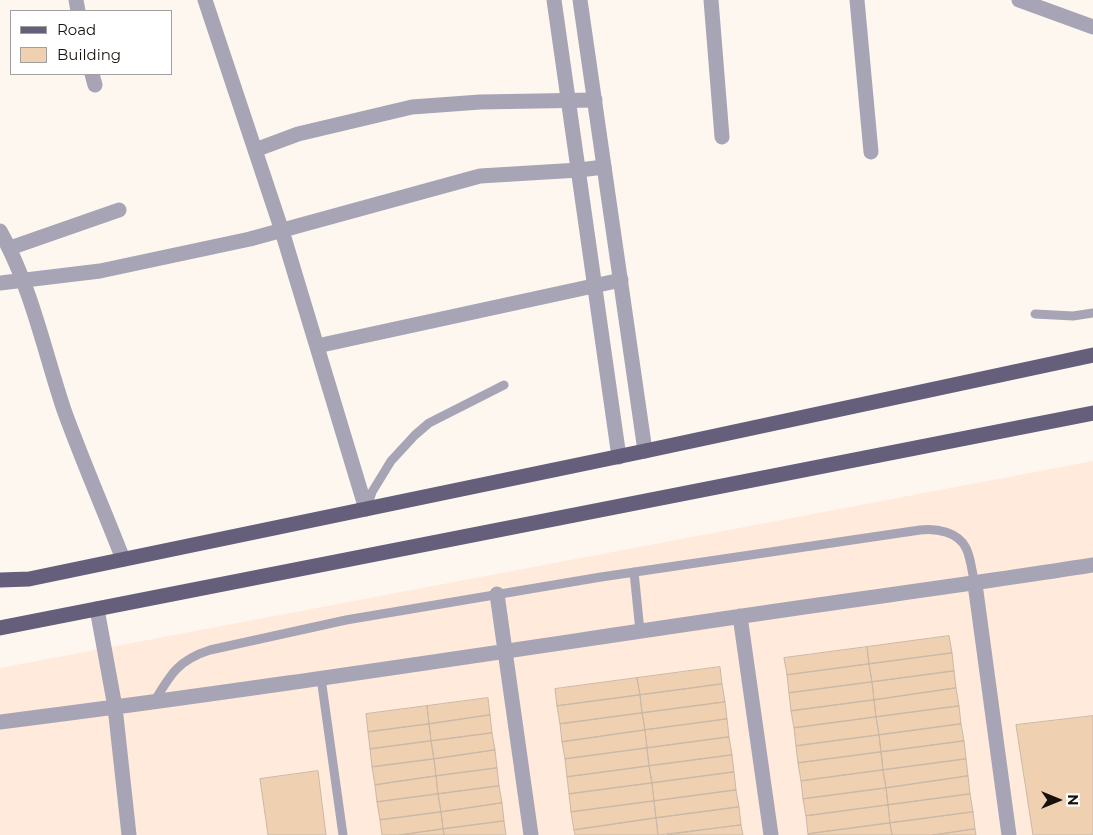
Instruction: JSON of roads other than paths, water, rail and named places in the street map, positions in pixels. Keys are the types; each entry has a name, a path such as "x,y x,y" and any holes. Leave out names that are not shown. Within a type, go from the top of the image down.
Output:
{"main road":[{"path":"0,580 29,578 619,457 1093,355"},
{"path":"0,628 1093,413"}],"street":[{"path":"205,0 282,231 366,509"},
{"path":"554,0 619,457"},
{"path":"580,0 645,451"},
{"path":"711,0 722,137"},
{"path":"857,0 871,152"},
{"path":"1019,0 1039,4 1093,27"},
{"path":"255,150 298,134 412,107 480,102 595,100"},
{"path":"0,283 100,271 250,239 480,176 604,167"},
{"path":"10,248 119,210"},
{"path":"0,231 10,248 65,412 123,559"},
{"path":"317,346 595,284 621,280"},
{"path":"0,722 154,702 740,616 974,584 1093,564"},
{"path":"974,584 1009,835"},
{"path":"497,594 531,835"},
{"path":"97,609 114,707 128,835"},
{"path":"740,616 771,835"}],"lane":[{"path":"1035,314 1073,316 1093,313"},
{"path":"366,509 377,484 391,461 415,434 429,423 504,385"},
{"path":"154,702 173,671 188,658 199,653 346,620 634,572 931,528 942,530 952,535 966,548 974,584"},
{"path":"634,572 640,631"},
{"path":"321,678 344,835"}]}
